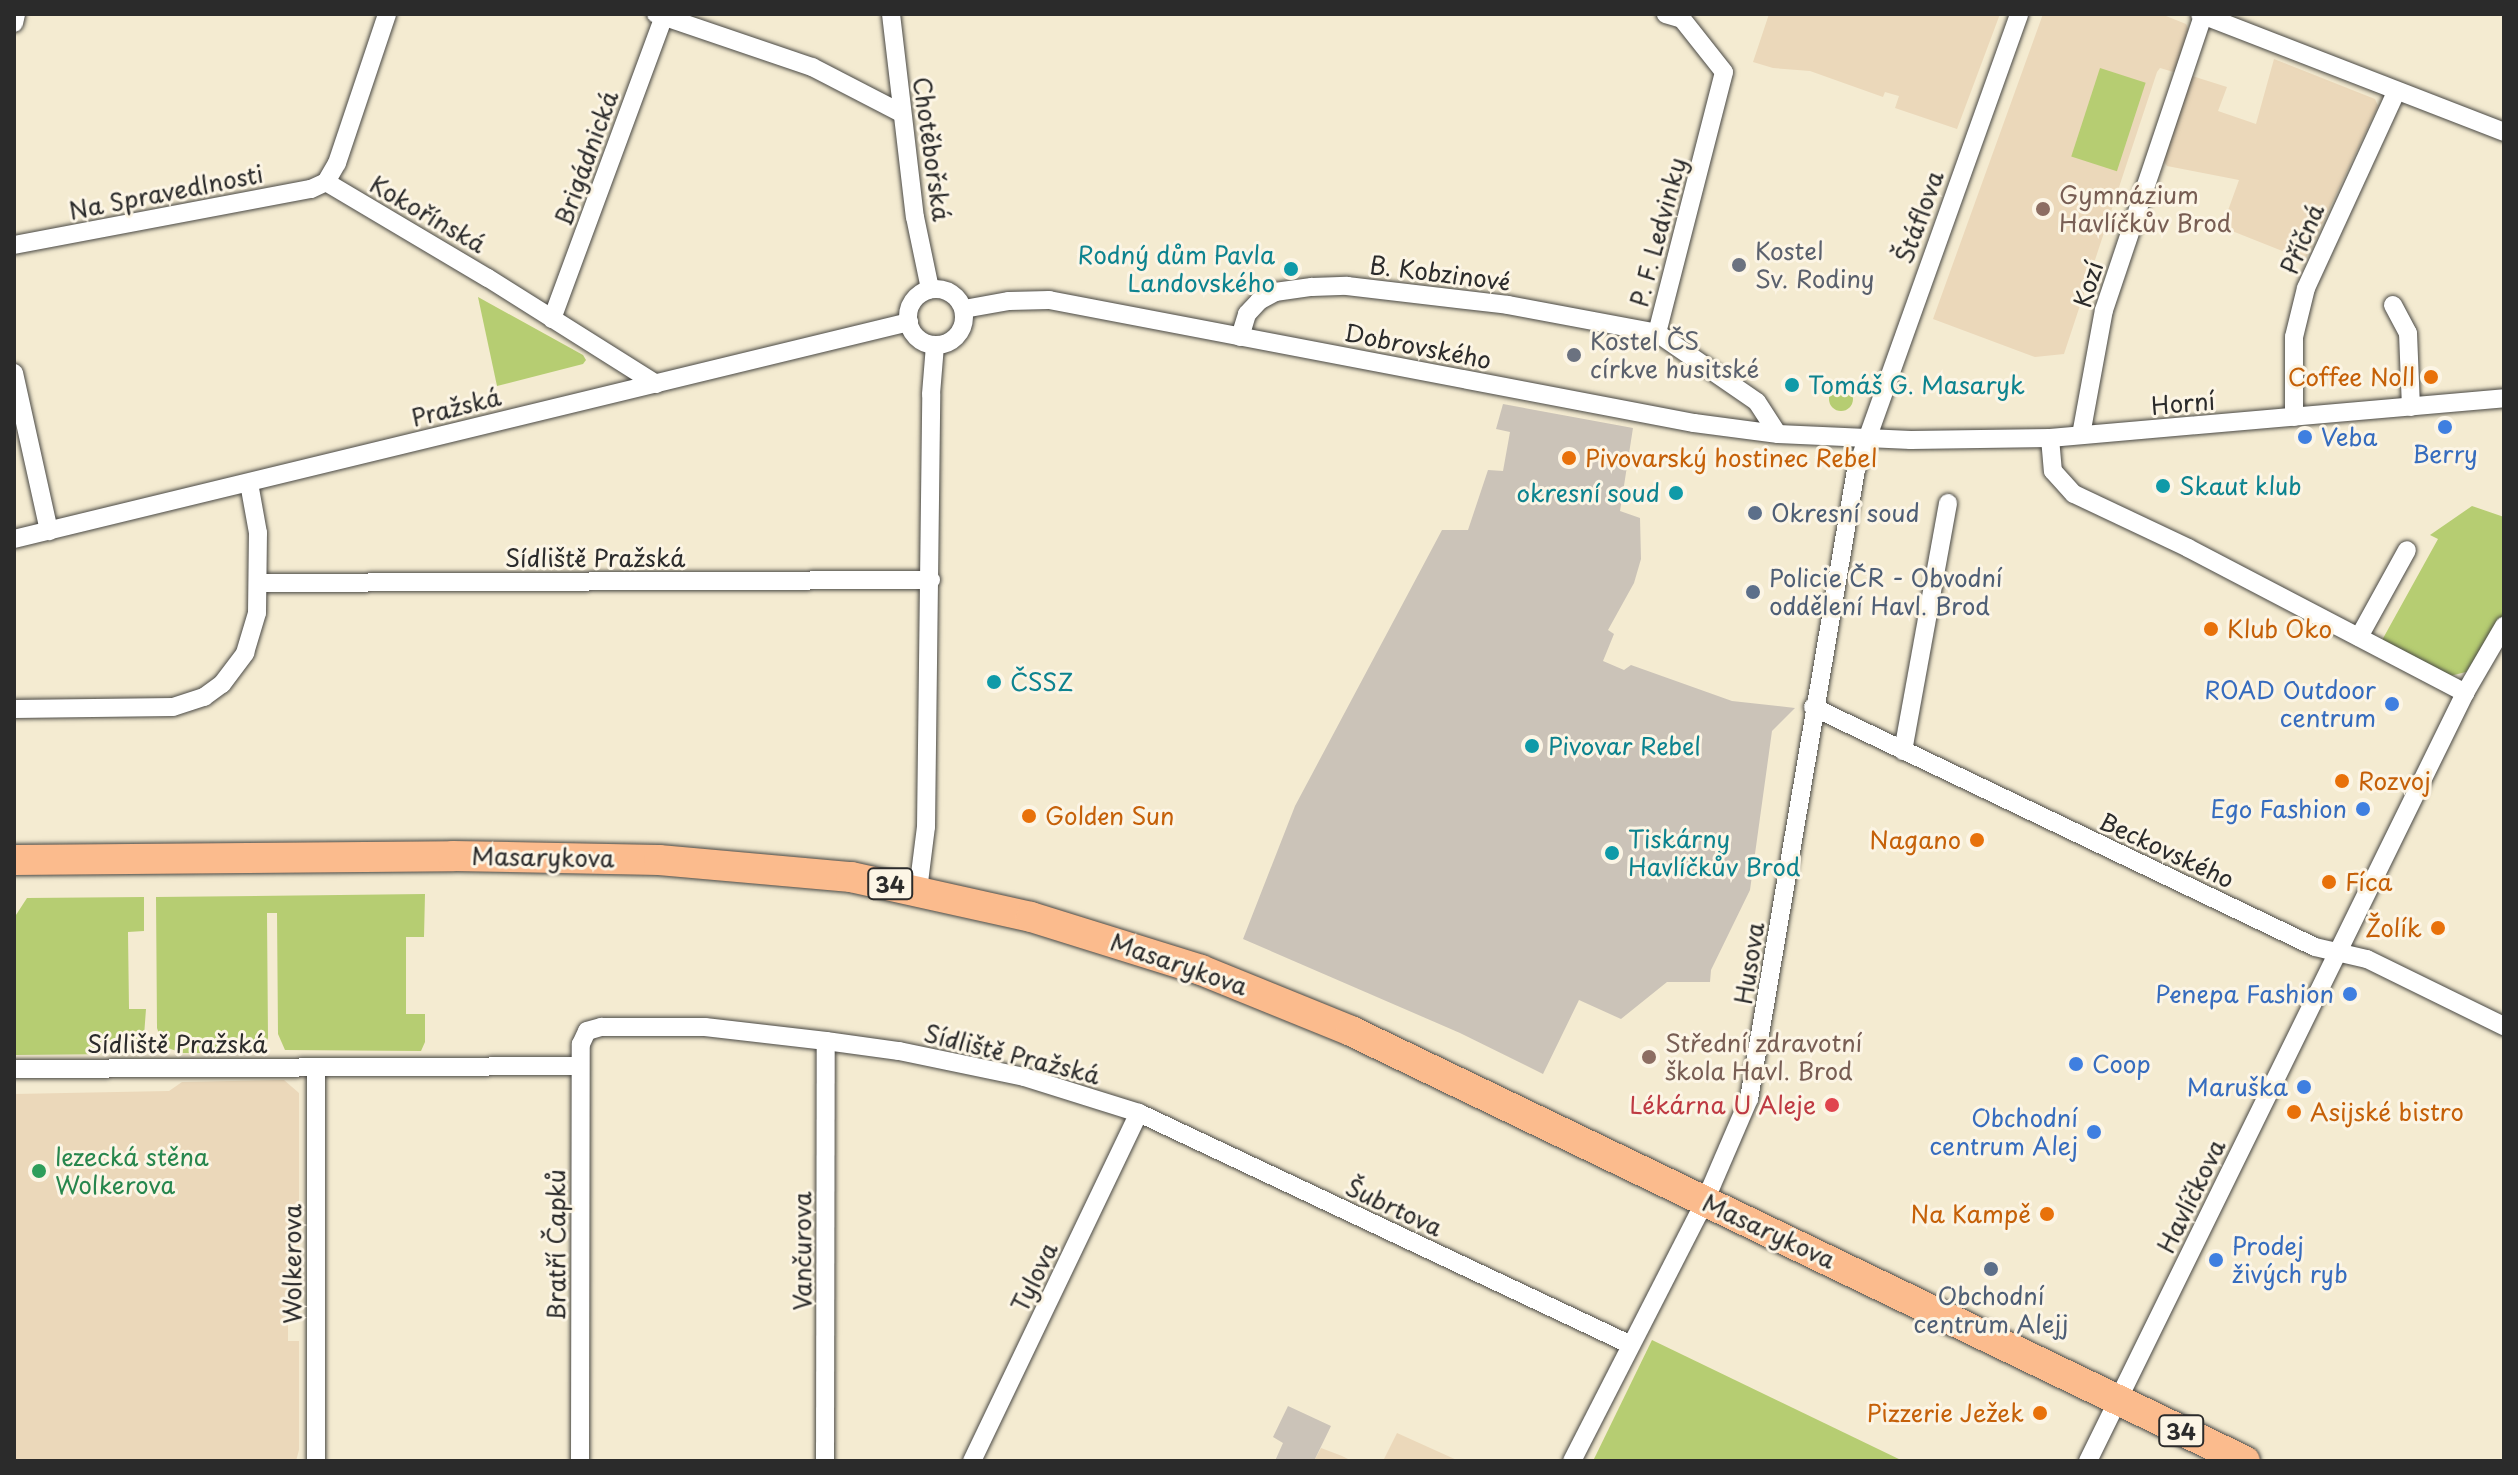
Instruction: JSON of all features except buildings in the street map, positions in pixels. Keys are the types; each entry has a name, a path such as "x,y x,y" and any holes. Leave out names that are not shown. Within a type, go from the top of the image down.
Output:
{"main road":[{"name":"Masarykova","path":"14,860 453,856 644,859 824,873 918,890 1086,933 1246,987 1351,1031 2245,1461"}],"street":[{"path":"14,23 16,14"},
{"path":"326,182 337,163 387,14"},
{"name":"Chotěbořská","path":"891,14 901,113 930,289"},
{"name":"Štáflova","path":"1865,438 2019,14"},
{"path":"661,15 812,67 901,113"},
{"name":"Brigádnická","path":"552,319 661,15"},
{"path":"2202,15 2504,132"},
{"name":"Kozí","path":"2081,435 2104,310 2202,15"},
{"name":"P. F. Ledvinky","path":"1678,16 1721,64 1724,80 1671,270 1657,333 1757,402 1778,434"},
{"name":"Příčná","path":"2294,417 2294,337 2306,288 2396,92"},
{"name":"Na Spravedlnosti","path":"14,245 311,189 326,182"},
{"name":"Kokořínská","path":"326,182 656,384"},
{"name":"B. Kobzinové","path":"1240,337 1247,314 1259,301 1275,292 1330,285 1508,305 1657,333"},
{"path":"930,289 951,292 964,309 964,322 958,334 948,342 935,345 918,338 909,322 911,304 930,289"},
{"name":"Dobrovského","path":"964,309 1009,301 1049,300 1694,423 1778,434 1865,438"},
{"path":"2393,305 2408,333 2411,407"},
{"name":"Pražská","path":"14,539 909,322"},
{"path":"918,890 926,827 931,394 935,345"},
{"path":"14,373 49,531"},
{"name":"Horní","path":"1865,438 2050,438 2504,398"},
{"name":"Husova","path":"1572,1461 1629,1344 1705,1201 1753,1086 1813,707 1856,470 1865,438"},
{"path":"2050,438 2053,471 2074,494 2188,548 2465,693"},
{"path":"14,709 153,709 204,697 222,684 245,653 257,613 260,583 258,533 249,483"},
{"path":"1903,751 1948,503"},
{"path":"2359,637 2407,550"},
{"name":"Sídliště Pražská","path":"260,583 931,580"},
{"name":"Havlíčkova","path":"2088,1461 2465,693 2504,626"},
{"name":"Beckovského","path":"1813,707 2315,947 2367,959 2504,1026"},
{"name":"Sídliště Pražská","path":"587,1031 601,1027 705,1027 899,1051 1024,1077 1139,1113"},
{"name":"Bratří Čapků","path":"580,1461 580,1066 581,1044 587,1031"},
{"name":"Vančurova","path":"825,1461 826,1041"},
{"name":"Sídliště Pražská","path":"14,1069 580,1066"},
{"name":"Wolkerova","path":"316,1067 316,1461"},
{"name":"Šubrtova","path":"1139,1113 1629,1344"},
{"name":"Tylova","path":"972,1461 1139,1113"}],"shaded area":[{"path":"1769,14 2000,14 1957,129 1895,108 1899,96 1885,92 1883,97 1810,71 1773,68 1753,62"},
{"name":"Gymnázium Havlíčkův Brod","path":"2043,14 2161,14 2186,24 2190,33 2177,73 2160,68 2157,72 2064,354 2035,357 1933,319"},
{"path":"2274,59 2375,99 2378,106 2305,260 2222,227 2239,180 2167,166 2162,158 2189,75 2227,87 2218,111 2256,124"},
{"name":"Pivovar Rebel","path":"1503,404 1633,428 1620,511 1640,518 1641,559 1634,583 1608,630 1614,634 1603,661 1624,670 1631,665 1732,701 1795,708 1772,731 1750,890 1711,970 1710,982 1667,982 1621,1019 1579,1000 1543,1074 1460,1033 1243,939 1295,806 1442,530 1468,530 1488,470 1503,471 1510,432 1496,429"},
{"path":"284,1080 299,1093 299,1314 288,1314 288,1341 299,1341 299,1450 296,1461 14,1461 14,1094 169,1091 182,1082"},
{"path":"1288,1406 1331,1426 1314,1461 1275,1461 1283,1443 1273,1437"},
{"path":"1397,1433 1459,1461 1383,1461"},
{"path":"1321,1448 1342,1456 1352,1461 1314,1461"}],"green space":[{"path":"2100,68 2146,83 2117,171 2071,156"},
{"path":"478,297 583,355 586,360 583,364 497,386"},
{"path":"1841,387 1850,390 1853,399 1850,408 1841,411 1832,408 1829,399 1832,390"},
{"path":"2472,506 2504,517 2504,616 2466,672 2450,676 2381,642 2438,539 2430,535"},
{"path":"425,894 424,937 406,937 406,1014 425,1014 425,1042 421,1051 285,1050 278,1034 277,913 267,913 268,1038 263,1049 254,1053 182,1053 168,1048 161,1040 157,1028 156,897"},
{"path":"144,897 144,931 128,932 129,1009 146,1009 144,1036 137,1046 120,1054 14,1055 14,918 27,898"},
{"path":"1652,1340 1903,1461 1593,1461"}],"place":[{"name":"Gymnázium Havlíčkův Brod","path":"2043,209"},
{"name":"Kostel Sv. Rodiny","path":"1739,265"},
{"name":"Rodný dům Pavla Landovského","path":"1291,269"},
{"name":"Kostel ČS církve husitské","path":"1574,355"},
{"name":"Coffee Noll","path":"2431,377"},
{"name":"Tomáš G. Masaryk","path":"1792,385"},
{"name":"Berry","path":"2445,427"},
{"name":"Veba","path":"2305,437"},
{"name":"Pivovarský hostinec Rebel","path":"1569,458"},
{"name":"Skaut klub","path":"2163,486"},
{"name":"okresní soud","path":"1676,493"},
{"name":"Okresní soud","path":"1755,513"},
{"name":"Policie ČR - Obvodní oddělení Havl. Brod","path":"1753,592"},
{"name":"Klub Oko","path":"2211,629"},
{"name":"ČSSZ","path":"994,682"},
{"name":"ROAD Outdoor centrum","path":"2392,704"},
{"name":"Pivovar Rebel","path":"1532,746"},
{"name":"Rozvoj","path":"2342,781"},
{"name":"Ego Fashion","path":"2363,809"},
{"name":"Golden Sun","path":"1029,816"},
{"name":"Nagano","path":"1977,840"},
{"name":"Tiskárny Havlíčkův Brod","path":"1612,853"},
{"name":"Fíca","path":"2329,882"},
{"name":"Žolík","path":"2438,928"},
{"name":"Penepa Fashion","path":"2350,994"},
{"name":"Střední zdravotní škola Havl. Brod","path":"1649,1057"},
{"name":"Coop","path":"2076,1064"},
{"name":"Maruška","path":"2304,1087"},
{"name":"Lékárna U Aleje","path":"1832,1105"},
{"name":"Asijské bistro","path":"2294,1112"},
{"name":"Obchodní centrum Alej","path":"2094,1132"},
{"name":"lezecká stěna Wolkerova","path":"39,1171"},
{"name":"Na Kampě","path":"2047,1214"},
{"name":"Prodej živých ryb","path":"2216,1260"},
{"name":"Obchodní centrum Alejj","path":"1991,1269"},
{"name":"Pizzerie Ježek","path":"2040,1413"}]}
